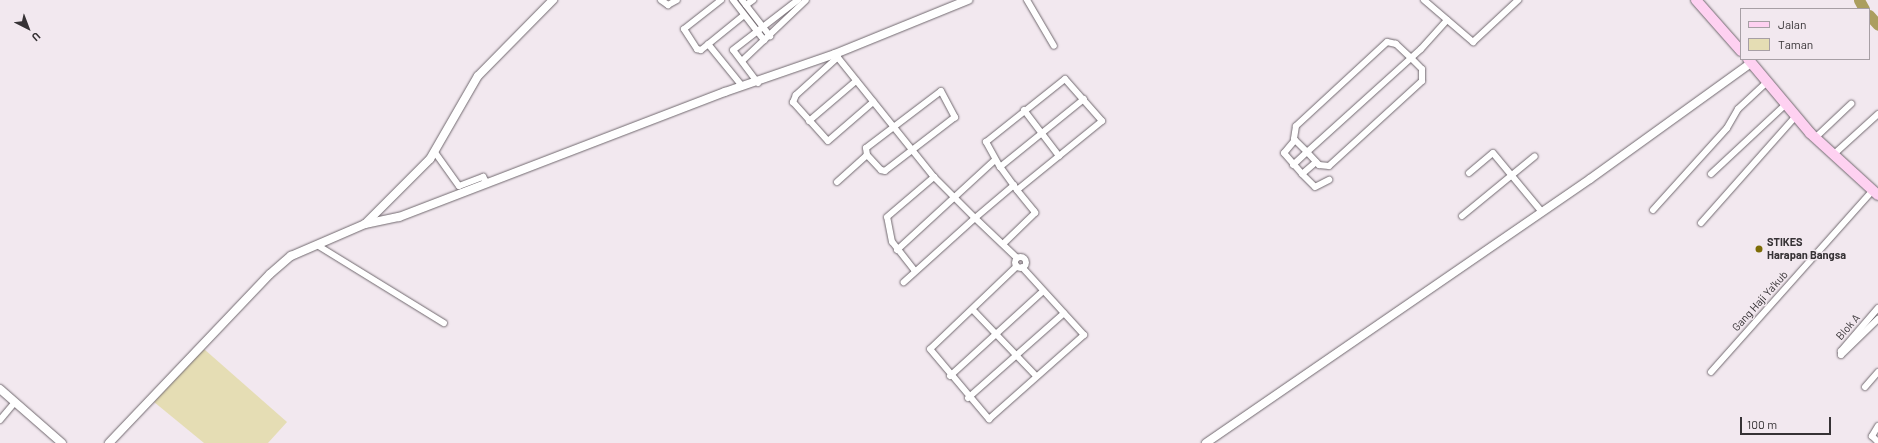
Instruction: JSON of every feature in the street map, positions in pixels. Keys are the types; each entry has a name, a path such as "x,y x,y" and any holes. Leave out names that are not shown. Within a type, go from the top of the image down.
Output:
{"main road":[{"path":"1696,0 1740,50"},
{"path":"1750,61 1795,117 1815,138 1875,193"}],"street":[{"path":"365,224 424,166 478,76 552,0"},
{"path":"661,0 668,5 677,0"},
{"path":"721,0 684,30 697,49 708,44 744,15"},
{"path":"733,0 764,40"},
{"path":"753,0 744,2 770,36"},
{"path":"758,84 733,50 798,0"},
{"path":"742,61 770,36 806,0"},
{"path":"109,443 278,266 317,245 365,224 398,218 742,86 758,84 837,55 950,3 968,0"},
{"path":"1027,0 1054,46"},
{"path":"1424,0 1475,42 1518,0"},
{"path":"1294,165 1411,58 1447,20"},
{"path":"1295,140 1316,162 1329,166 1422,81 1424,73 1396,44 1387,42 1296,126 1295,140 1284,153 1315,187 1329,180"},
{"path":"708,44 742,86"},
{"path":"837,55 856,81 934,177 1003,244 1016,258 1019,267 1064,313 1084,336 1036,376 989,419 968,398 930,348 1019,267 1025,259 1016,258"},
{"path":"837,55 792,99 809,121 828,141 873,102"},
{"path":"1206,443 1542,212 1750,61"},
{"path":"904,282 975,218 1015,188 1059,156 1102,121 1084,99 1063,78 986,142 995,160 1000,166 1015,188 1034,216 1003,244"},
{"path":"809,121 856,81"},
{"path":"1653,210 1727,128 1738,109 1767,82"},
{"path":"943,92 955,117 911,149 885,171 867,155 866,148 893,127 943,92"},
{"path":"1000,166 1084,99"},
{"path":"1815,138 1851,104"},
{"path":"1711,174 1785,105"},
{"path":"1024,110 1059,156"},
{"path":"1833,154 1878,114"},
{"path":"1701,223 1795,117"},
{"path":"434,151 459,186 483,177 487,183"},
{"path":"1469,173 1493,153 1542,212"},
{"path":"837,182 867,155"},
{"path":"1462,216 1535,156"},
{"path":"897,250 995,160"},
{"path":"1302,174 1316,162"},
{"path":"916,271 897,250 887,216 934,177"},
{"name":"Gang Haji Ya'kub","path":"1711,372 1875,193"},
{"path":"317,245 444,323"},
{"path":"950,376 1042,292"},
{"path":"973,310 1036,376"},
{"name":"Blok A","path":"1877,312 1840,355 1845,355 1878,319"},
{"path":"968,398 1064,313"},
{"path":"1865,387 1878,372"},
{"path":"0,389 60,442"},
{"path":"0,420 16,402"},
{"path":"1876,429 1872,436 1878,442"}],"green space":[{"path":"204,349 287,422 268,443 204,443 154,402"}],"waterway":[{"path":"1859,0 1863,8"},
{"path":"1870,16 1878,25"}],"place":[{"name":"STIKES Harapan Bangsa","path":"1759,249"}]}
